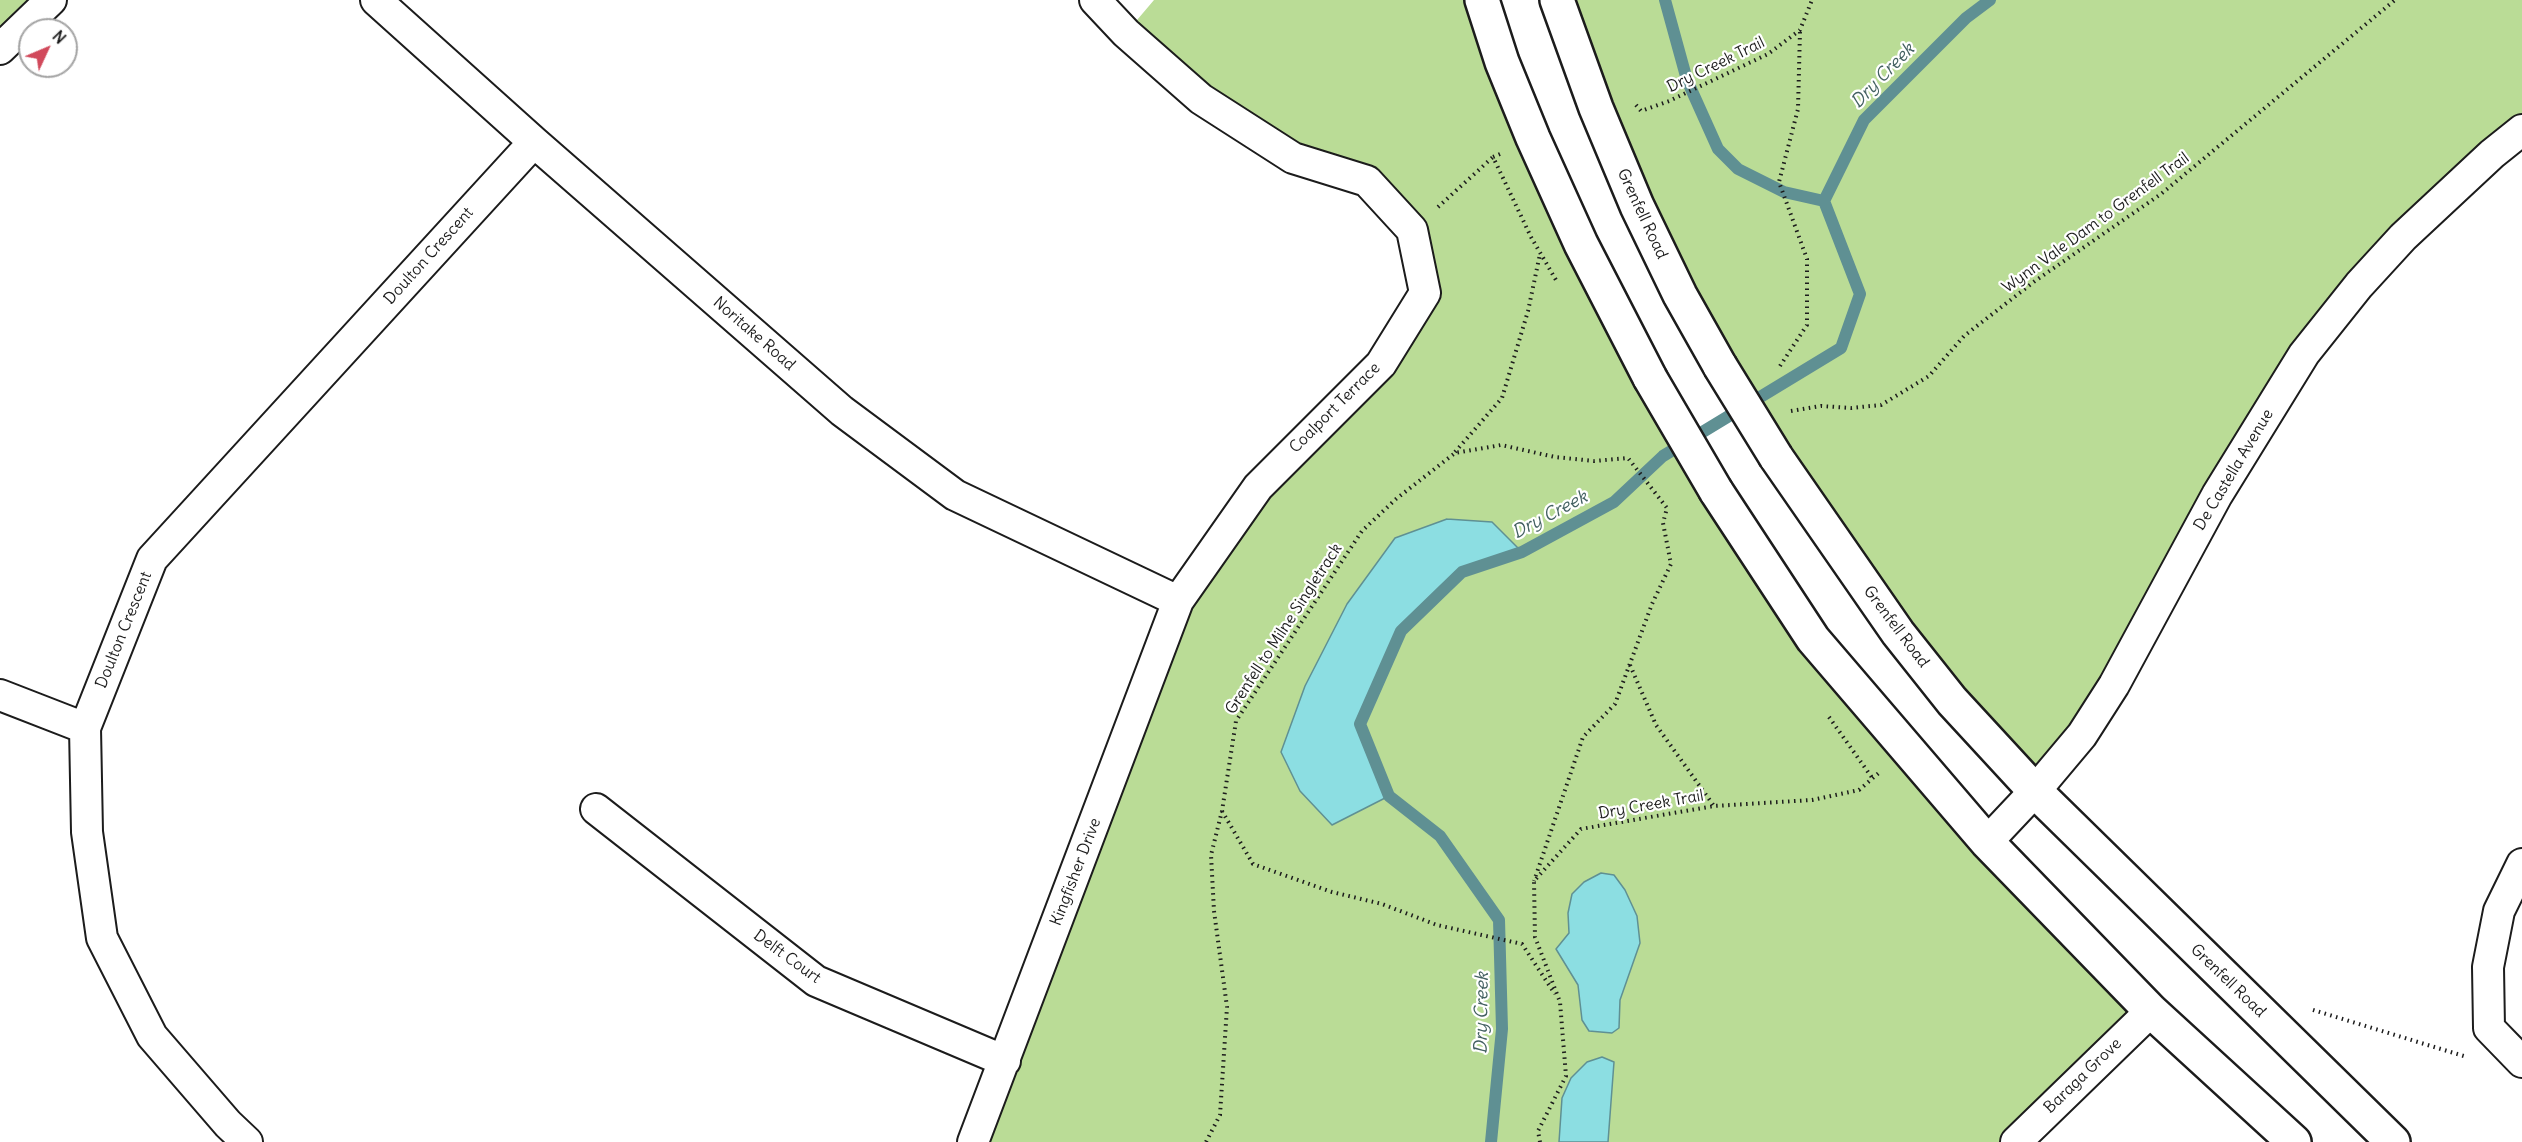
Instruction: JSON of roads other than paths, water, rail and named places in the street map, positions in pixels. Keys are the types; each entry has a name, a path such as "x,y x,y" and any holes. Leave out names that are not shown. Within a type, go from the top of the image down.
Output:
{"main road":[{"path":"1482,0 1502,62 1533,138 1581,244 1650,378 1716,491 1814,639 1987,842 2151,1011 2294,1142"},
{"name":"Grenfell Road","path":"1557,0 1596,108 1637,206 1680,295 1776,458 1898,633 1952,700 2036,791 2393,1142"}],"street":[{"path":"0,50 51,0"},
{"name":"Noritake Road","path":"376,0 534,142 842,411 955,495 1178,601"},
{"name":"Coalport Terrace","path":"1095,0 1126,33 1201,99 1293,158 1367,181 1413,230 1425,293 1381,364 1258,486 1178,601"},
{"name":"De Castella Avenue","path":"1987,842 2036,791 2082,735 2114,685 2217,495 2304,354 2359,285 2403,237 2492,154 2522,130"},
{"name":"Doulton Crescent","path":"247,1142 228,1124 152,1036 102,938 87,832 85,728 152,559 534,142"},
{"name":"Kingfisher Drive","path":"973,1142 1178,601"},
{"path":"0,695 85,728"},
{"name":"Delft Court","path":"596,809 816,981 1005,1061"},
{"path":"2522,864 2499,911 2488,967 2489,1028 2522,1062"},
{"name":"Baraga Grove","path":"2016,1142 2151,1011"}],"water":[{"path":"1447,519 1492,522 1522,552 1462,572 1401,631 1360,724 1389,796 1332,825 1300,791 1281,752 1305,686 1347,604 1395,538"},
{"path":"1601,873 1614,875 1625,890 1637,916 1640,943 1620,1000 1619,1028 1612,1033 1589,1031 1582,1020 1578,985 1556,949 1569,933 1568,913 1572,894 1584,882"},
{"path":"1602,1057 1614,1062 1608,1142 1559,1142 1562,1098 1571,1078 1587,1062"}],"waterway":[{"path":"1665,0 1687,80 1718,149 1738,169 1784,192 1824,201"},
{"name":"Dry Creek","path":"1491,1142 1502,1029 1499,920 1440,836 1389,796 1360,724 1401,631 1462,572 1522,552 1614,502 1663,456 1841,348 1860,294 1824,201 1864,120 1966,18 1990,0"}]}
